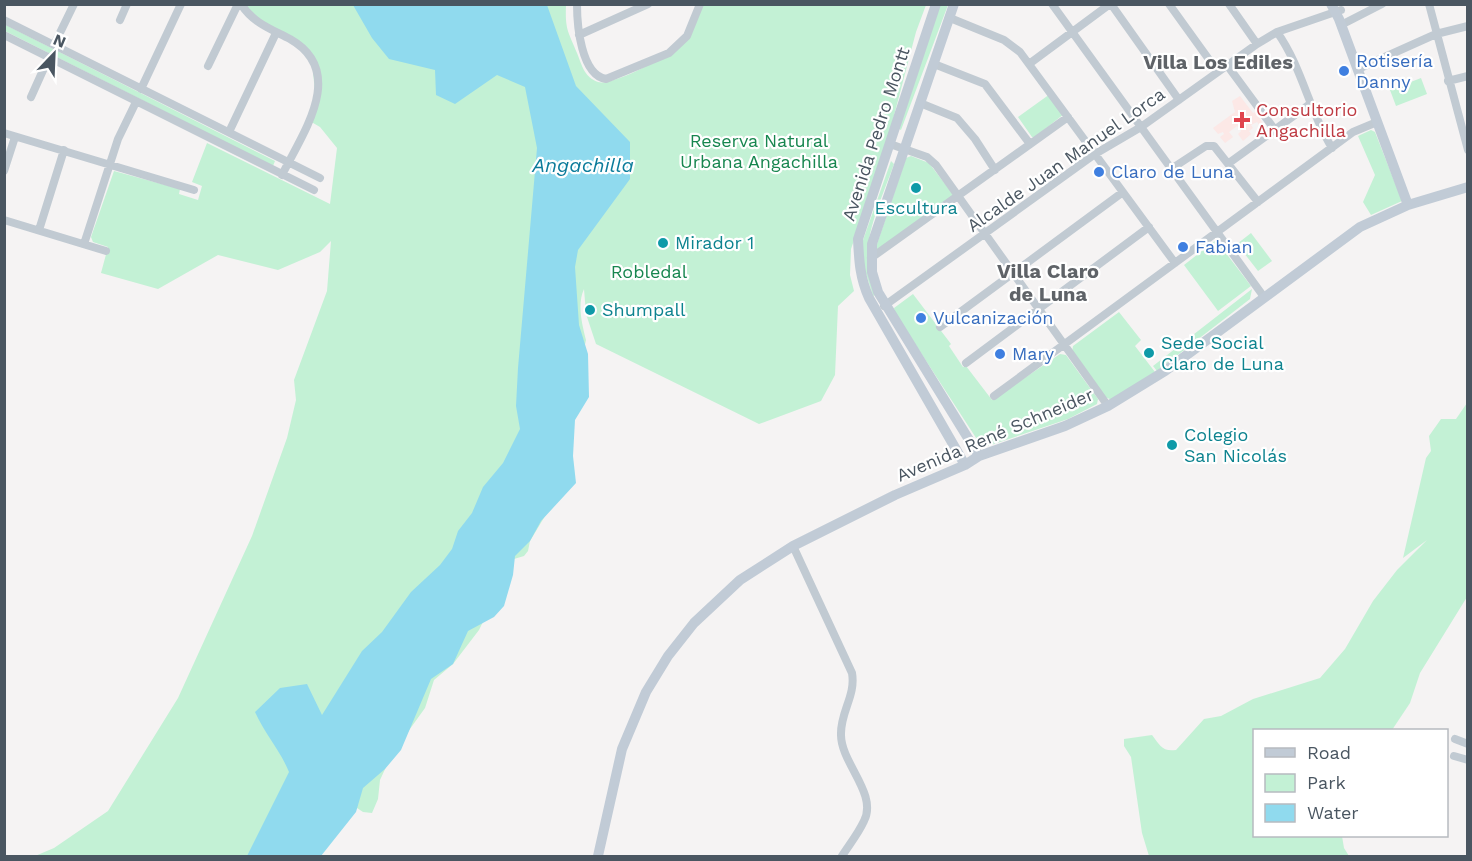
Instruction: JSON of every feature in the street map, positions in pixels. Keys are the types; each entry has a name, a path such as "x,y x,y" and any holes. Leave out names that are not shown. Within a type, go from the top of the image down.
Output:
{"main road":[{"name":"Avenida Pedro Montt","path":"936,4 858,239 862,283 979,456"},
{"name":"Avenida Pedro Montt","path":"954,4 872,244 871,258 881,308 965,465"},
{"path":"1338,13 1408,205"},
{"name":"Avenida René Schneider","path":"598,856 622,749 637,710 657,673 680,639 716,601 757,568 793,546 895,495 965,465 979,456 1065,426 1108,406 1165,371 1360,227 1408,205 1467,187"}],"street":[{"path":"54,45 74,4"},
{"path":"120,20 127,4"},
{"path":"141,89 181,4"},
{"path":"208,66 239,4 249,16 291,40 310,59 319,85 318,101 282,175"},
{"path":"577,4 579,35 592,72 601,78 612,79 669,53 687,36 700,4"},
{"path":"579,35 648,4"},
{"path":"1053,4 1264,297"},
{"path":"1029,64 1111,4 1179,100"},
{"path":"1169,4 1218,72"},
{"path":"1229,4 1257,44"},
{"name":"Alcalde Juan Manuel Lorca","path":"881,308 1095,154 1141,127 1257,44 1277,32 1338,13 1382,4"},
{"path":"1429,4 1448,81 1463,125 1467,150"},
{"path":"950,18 1004,40 1020,52 1175,262"},
{"path":"4,20 321,178"},
{"path":"1358,69 1436,34 1467,26"},
{"path":"1277,32 1289,49 1320,130 1332,148"},
{"path":"229,132 276,33"},
{"path":"5,36 314,190"},
{"path":"32,97 49,57"},
{"path":"934,63 986,84 1030,144"},
{"path":"1227,65 1275,130"},
{"path":"1448,81 1467,76"},
{"path":"84,244 118,138 136,102"},
{"path":"920,103 957,118 975,139 995,170"},
{"path":"1229,163 1310,104"},
{"path":"871,258 1068,117"},
{"path":"994,396 1353,132 1377,122"},
{"path":"4,134 194,190"},
{"path":"4,171 15,137"},
{"path":"890,144 927,157 936,165 1108,406"},
{"path":"1171,169 1209,146 1217,148 1258,202"},
{"path":"39,230 64,150"},
{"path":"940,327 1123,192"},
{"path":"4,220 106,250"},
{"path":"966,363 1149,227"},
{"path":"793,546 852,673 852,694 842,721 842,745 866,797 867,810 865,820 842,856"},
{"path":"1455,739 1467,744"},
{"path":"1454,756 1467,760"}],"shaded area":[{"name":"Consultorio Angachilla","path":"1240,96 1253,113 1256,112 1263,124 1260,126 1257,122 1251,125 1253,128 1249,131 1251,134 1243,141 1238,134 1241,131 1237,126 1229,132 1233,137 1225,143 1220,137 1224,134 1223,132 1218,134 1213,128 1235,112 1232,101"}],"green space":[{"path":"242,5 566,5 568,30 584,70 593,80 604,82 635,72 670,51 688,30 699,5 926,5 916,32 886,146 851,249 850,275 854,291 838,306 835,375 821,401 759,424 596,344 586,314 584,289 581,308 586,340 548,511 530,541 528,551 524,556 514,559 479,630 453,664 434,680 425,708 392,754 380,780 378,799 372,813 363,812 351,804 313,856 35,856 54,848 108,811 178,698 252,536 287,438 296,400 294,380 327,291 331,241 320,252 278,270 218,255 158,289 101,273 108,247 93,242 91,237 114,171 180,189 179,194 198,200 202,186 192,182 207,143 330,204 337,148 320,127 308,120 316,102 312,62 300,46 259,23"},
{"path":"940,5 948,5 901,130 899,129"},
{"path":"4,24 275,161 273,166 5,31"},
{"path":"1421,78 1427,94 1396,106 1390,90"},
{"path":"1050,94 1064,114 1032,137 1018,117"},
{"path":"1371,130 1375,132 1402,201 1371,215 1363,202 1375,175 1358,136"},
{"path":"911,156 929,163 955,197 879,252 875,250 906,158"},
{"path":"891,161 894,164 876,212 868,245 867,262 869,278 875,295 873,296 863,264 863,240"},
{"path":"1251,233 1272,261 1258,271 1237,244"},
{"path":"1216,240 1251,286 1218,311 1184,265"},
{"path":"1252,289 1250,299 1157,371 1153,366"},
{"path":"913,294 951,344 949,346 963,367 966,366 992,400 1060,354 1066,355 1098,399 1097,404 1068,419 988,446 980,444 895,313 894,308"},
{"path":"1119,312 1141,340 1135,346 1155,372 1112,400 1105,397 1072,352 1073,346"},
{"path":"1467,403 1467,597 1420,673 1410,703 1393,729 1253,729 1253,837 1342,837 1344,848 1349,856 1149,856 1142,833 1131,757 1124,746 1124,739 1152,735 1164,749 1176,750 1204,719 1221,716 1253,699 1320,678 1345,649 1373,601 1397,570 1427,540 1403,558 1426,458 1431,451 1429,436 1441,419 1456,419"}],"water":[{"name":"Angachilla","path":"353,5 547,5 576,86 630,142 630,179 578,250 575,267 579,325 588,354 589,397 575,420 573,456 576,483 541,521 530,541 515,556 513,575 504,606 494,617 468,631 453,664 431,679 401,750 385,769 363,788 356,812 321,856 247,856 289,772 255,712 280,688 307,684 322,715 362,651 382,632 411,592 440,565 452,549 458,531 472,513 483,487 503,463 520,429 516,406 518,368 537,148 525,87 497,75 455,104 436,95 435,70 389,59 372,38"}],"place":[{"name":"Rotisería Danny","path":"1344,71"},
{"name":"Consultorio Angachilla","path":"1242,120"},
{"name":"Claro de Luna","path":"1099,172"},
{"name":"Escultura","path":"916,188"},
{"name":"Mirador 1","path":"663,243"},
{"name":"Fabian","path":"1183,247"},
{"name":"Shumpall","path":"590,310"},
{"name":"Vulcanización","path":"921,318"},
{"name":"Sede Social Claro de Luna","path":"1149,353"},
{"name":"Mary","path":"1000,354"},
{"name":"Colegio San Nicolás","path":"1172,445"}],"district":[{"name":"Villa Los Ediles","path":"1218,62"},
{"name":"Villa Claro de Luna","path":"1048,282"}],"park label":[{"name":"Reserva Natural Urbana Angachilla","path":"759,151"},
{"name":"Robledal","path":"649,272"}]}
